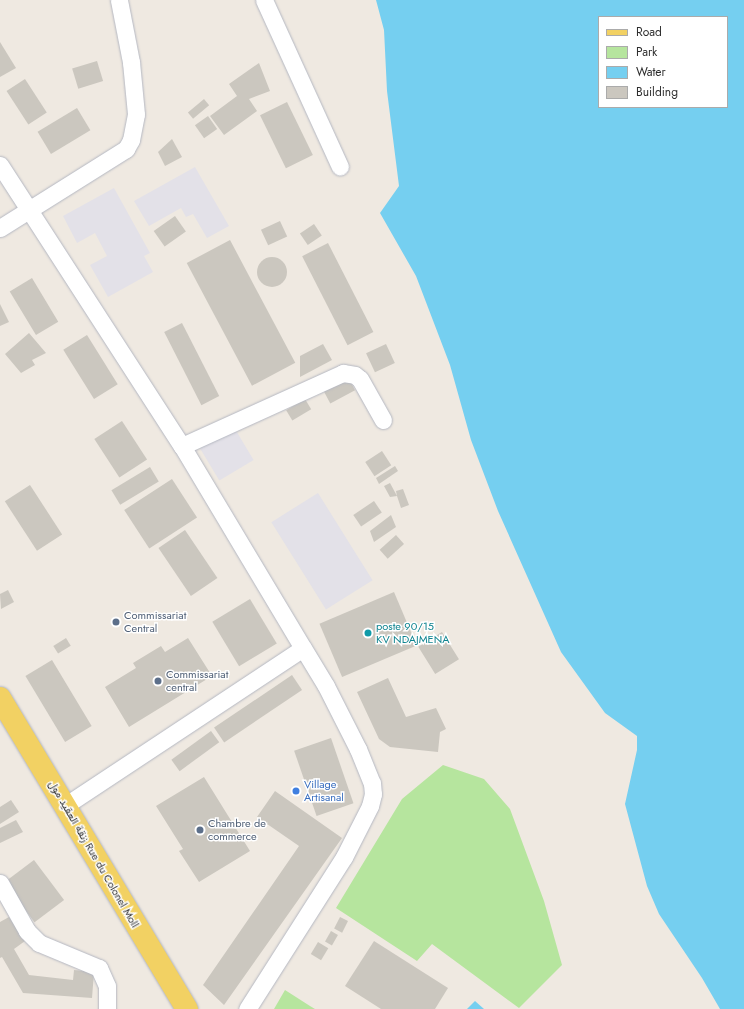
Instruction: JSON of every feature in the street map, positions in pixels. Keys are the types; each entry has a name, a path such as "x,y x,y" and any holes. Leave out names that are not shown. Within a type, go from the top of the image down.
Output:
{"main road":[{"name":"زنقة العقيد مول Rue du Colonel Moll","path":"0,698 66,804 187,1009"}],"street":[{"path":"0,228 126,149 131,140 136,114 132,62 119,0"},
{"path":"264,0 340,167"},
{"path":"0,165 28,211 182,446 326,686 358,749 372,783 370,806 344,857 247,1009"},
{"path":"182,446 343,372 355,374 360,379 383,420"},
{"path":"66,804 303,648"},
{"path":"0,884 27,931 39,943 99,968 107,986 107,1009"}],"shaded area":[{"path":"195,167 229,226 207,238 193,214 186,217 181,208 149,226 134,201"},
{"path":"114,188 150,253 144,256 153,272 108,297 90,265 107,256 95,233 77,243 63,216"},
{"path":"232,424 254,460 219,481 198,445"},
{"path":"318,493 373,580 326,609 271,522"}],"green space":[{"path":"443,765 484,779 510,809 544,901 562,965 519,1008 432,944 417,961 336,908 402,799"},
{"path":"285,990 310,1006 315,1009 274,1009"}],"water":[{"path":"376,0 744,0 744,1009 720,1009 702,978 659,914 647,886 625,804 637,750 637,736 605,713 561,652 498,511 471,440 450,365 416,276 380,213 399,186 387,91 384,30"},
{"path":"475,1001 484,1009 467,1009"}],"building":[{"path":"0,42 16,68 0,77"},
{"path":"97,61 103,81 78,89 72,69"},
{"path":"259,63 270,91 249,99 257,111 224,135 210,116 237,96 229,84"},
{"path":"25,79 47,113 28,125 7,91"},
{"path":"204,99 209,105 193,119 188,112"},
{"path":"287,102 313,155 286,168 260,115"},
{"path":"77,108 90,130 51,154 38,132"},
{"path":"208,116 217,129 204,138 195,125"},
{"path":"172,139 182,157 165,166 158,152"},
{"path":"175,216 186,232 165,246 154,231"},
{"path":"280,221 287,236 268,245 261,230"},
{"path":"314,224 322,236 308,245 300,234"},
{"path":"230,240 295,363 252,386 187,263"},
{"path":"328,243 373,332 348,345 302,256"},
{"path":"272,257 283,261 287,272 283,283 272,287 261,283 257,272 261,261"},
{"path":"32,278 58,322 36,335 10,291"},
{"path":"0,304 9,322 0,326"},
{"path":"182,323 219,396 201,405 164,332"},
{"path":"29,333 46,353 32,360 35,365 21,373 5,354"},
{"path":"87,335 118,384 94,399 63,350"},
{"path":"323,344 332,360 300,377 300,356"},
{"path":"386,344 395,363 375,372 366,353"},
{"path":"348,377 355,390 330,403 323,390"},
{"path":"305,399 311,409 292,421 286,410"},
{"path":"122,421 147,460 119,478 94,439"},
{"path":"382,451 391,465 374,476 365,462"},
{"path":"395,466 398,471 379,484 376,478"},
{"path":"150,467 159,482 120,505 111,490"},
{"path":"172,479 197,518 149,549 124,510"},
{"path":"390,483 397,496 390,497 384,486"},
{"path":"30,485 62,534 37,551 5,501"},
{"path":"403,489 409,505 401,508 396,491"},
{"path":"374,501 382,513 361,527 353,515"},
{"path":"391,515 396,527 374,542 370,531"},
{"path":"185,530 217,578 191,596 158,548"},
{"path":"396,535 404,544 388,559 380,550"},
{"path":"8,590 14,602 1,609 0,594"},
{"name":"poste 90/15 KV NDAJMENA","path":"394,592 417,645 342,677 319,624"},
{"path":"250,599 277,644 239,666 212,622"},
{"path":"442,632 459,659 435,674 418,647"},
{"path":"66,638 71,646 58,654 53,646"},
{"name":"Commissariat central","path":"188,638 212,676 129,727 105,687 136,668 133,663 161,646 165,652"},
{"path":"52,660 92,726 65,742 25,676"},
{"path":"292,675 302,690 224,742 214,728"},
{"path":"388,678 406,717 436,708 446,729 440,732 438,752 390,747 379,739 357,692"},
{"path":"211,731 219,742 180,771 171,760"},
{"path":"331,738 353,803 317,816 294,751"},
{"path":"204,777 250,851 199,882 179,851 183,849 156,806"},
{"path":"275,791 342,838 224,1005 203,985 299,846 257,817"},
{"path":"11,800 19,812 0,824 0,807"},
{"path":"16,820 23,832 0,843 0,828"},
{"path":"34,860 64,900 35,922 4,882"},
{"path":"9,917 25,941 14,949 29,975 73,980 74,970 94,972 92,998 23,993 2,957 0,958 0,922"},
{"path":"340,917 348,921 342,933 334,929"},
{"path":"331,931 338,935 332,945 325,941"},
{"path":"374,941 448,988 435,1009 381,1009 345,986"},
{"path":"318,942 328,948 321,960 311,954"}],"place":[{"name":"Commissariat Central","path":"116,622"},
{"name":"poste 90/15 KV NDAJMENA","path":"368,633"},
{"name":"Commissariat central","path":"158,681"},
{"name":"Village Artisanal","path":"296,791"},
{"name":"Chambre de commerce","path":"200,830"}]}
